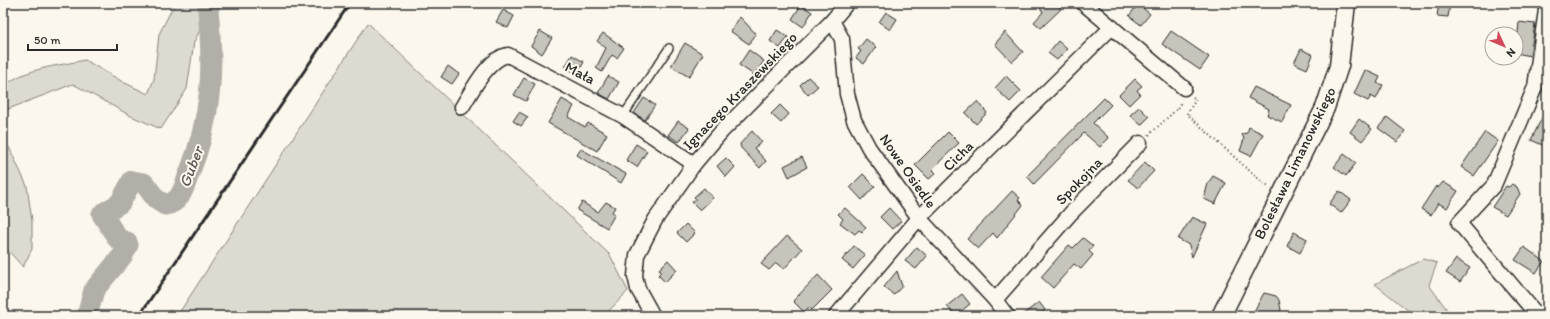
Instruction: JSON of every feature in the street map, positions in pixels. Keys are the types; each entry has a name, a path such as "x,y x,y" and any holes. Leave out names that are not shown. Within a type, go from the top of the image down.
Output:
{"street":[{"name":"Ignacego Kraszewskiego","path":"653,316 641,295 635,276 636,262 642,244 665,204 694,164 722,131 832,21 847,3"},
{"path":"1083,3 1184,88"},
{"name":"Bolesława Limanowskiego","path":"1221,316 1325,108 1339,66 1346,3"},
{"path":"1538,316 1459,223 1494,184 1536,87 1547,3"},
{"name":"Nowe Osiedle","path":"832,21 842,39 847,94 854,120 869,148 919,218 995,300 1007,316"},
{"name":"Cicha","path":"836,316 919,218 1112,27"},
{"name":"Mała","path":"462,107 492,62 501,56 508,55 623,116 694,164"},
{"name":"Spokojna","path":"995,300 1071,213 1140,143"}],"lane":[{"path":"623,116 669,48"}],"path":[{"path":"1140,143 1178,107 1184,88 1196,99 1187,114 1264,184 1273,187"}],"shaded area":[{"path":"175,3 220,3 205,20 194,42 187,89 161,129 131,116 73,84 3,111 3,87 11,81 31,72 85,60 123,82 148,94 154,79 159,34"},
{"path":"368,23 610,255 628,291 604,316 177,316"},
{"path":"3,141 9,147 27,186 32,221 32,249 23,267 3,245"},
{"path":"1423,259 1437,263 1429,285 1448,311 1459,316 1415,316 1375,284"}],"building":[{"path":"1045,3 1055,3 1061,9 1041,28 1034,22 1043,12 1040,8"},
{"path":"1439,3 1450,3 1448,17 1437,16"},
{"path":"1138,4 1150,14 1141,25 1129,16"},
{"path":"801,5 812,12 803,27 792,19"},
{"path":"503,10 514,16 508,28 496,22"},
{"path":"886,12 897,19 890,30 879,22"},
{"path":"740,17 756,34 749,44 730,31"},
{"path":"1519,22 1535,24 1530,56 1524,55 1524,26 1519,26"},
{"path":"777,30 788,37 780,48 770,41"},
{"path":"540,31 552,38 542,54 531,46"},
{"path":"1171,31 1209,57 1200,70 1162,44"},
{"path":"1005,32 1023,52 1012,62 995,44"},
{"path":"603,33 624,48 617,58 612,55 602,72 596,68 606,48 597,41"},
{"path":"866,39 876,47 864,64 856,58 861,51 858,49"},
{"path":"1058,41 1067,49 1057,60 1048,53"},
{"path":"685,43 703,54 689,77 671,66"},
{"path":"1301,49 1313,55 1307,69 1294,63"},
{"path":"749,50 764,61 754,75 739,65"},
{"path":"572,55 584,62 577,74 565,67"},
{"path":"448,66 459,74 452,84 441,77"},
{"path":"1365,70 1380,77 1377,83 1383,85 1376,99 1371,96 1368,101 1354,94"},
{"path":"608,76 619,82 609,99 598,93"},
{"path":"1006,76 1021,91 1010,102 995,88"},
{"path":"808,77 818,86 808,95 800,85"},
{"path":"524,78 535,84 526,101 514,95"},
{"path":"1135,79 1142,86 1137,90 1140,94 1129,105 1119,95"},
{"path":"1254,87 1291,105 1282,122 1267,115 1269,109 1248,98"},
{"path":"644,98 655,105 645,120 634,113"},
{"path":"1104,98 1111,105 1093,123 1109,138 1100,147 1084,133 1034,184 1027,176"},
{"path":"562,99 574,106 568,117 585,127 588,123 607,134 597,151 548,123"},
{"path":"978,101 987,113 976,124 965,113"},
{"path":"780,105 789,114 781,123 771,114"},
{"path":"1139,107 1149,117 1141,125 1130,115"},
{"path":"1547,108 1547,147 1531,140"},
{"path":"519,112 528,117 521,126 513,121"},
{"path":"1387,117 1405,131 1397,142 1378,128"},
{"path":"1359,119 1372,129 1362,141 1350,132"},
{"path":"678,121 689,128 679,142 668,135"},
{"path":"1249,127 1263,134 1251,156 1240,151 1244,139 1242,134 1247,133"},
{"path":"752,131 762,142 754,148 766,161 760,168 741,148 740,144"},
{"path":"948,132 959,143 932,169 936,173 929,179 915,165"},
{"path":"1485,132 1498,141 1474,176 1461,167"},
{"path":"636,144 647,151 637,167 626,160"},
{"path":"581,149 626,174 621,183 577,155"},
{"path":"1344,154 1356,163 1346,176 1334,167"},
{"path":"802,157 807,167 789,177 784,166"},
{"path":"726,158 735,167 726,177 717,166"},
{"path":"1145,162 1154,171 1138,188 1128,180"},
{"path":"863,174 875,186 862,200 850,187"},
{"path":"1213,176 1226,183 1215,204 1204,199 1208,183"},
{"path":"1443,182 1458,191 1447,208 1438,203 1431,215 1421,209 1436,186 1438,188"},
{"path":"1512,184 1517,187 1520,194 1506,215 1492,207 1506,186 1509,187"},
{"path":"704,188 713,198 700,210 692,202 696,199 694,197"},
{"path":"1012,191 1020,198 1018,200 1023,205 997,238 993,233 978,249 967,239"},
{"path":"1339,191 1351,200 1341,213 1329,204"},
{"path":"582,202 598,212 606,202 615,207 612,212 615,214 607,228 577,210"},
{"path":"845,208 866,227 862,232 859,230 855,234 840,223 843,219 838,214"},
{"path":"889,208 901,221 892,229 880,217"},
{"path":"1192,217 1207,224 1192,257 1189,245 1178,239"},
{"path":"686,224 695,233 686,242 677,233"},
{"path":"1294,232 1307,239 1300,253 1287,246"},
{"path":"787,236 802,249 784,269 776,263 769,270 761,264"},
{"path":"1083,238 1093,246 1089,251 1093,255 1081,269 1074,264 1053,288 1041,277 1069,245 1073,248"},
{"path":"854,246 865,255 853,269 842,260"},
{"path":"917,247 927,256 916,269 905,261"},
{"path":"1524,247 1544,261 1536,273 1515,260"},
{"path":"1456,259 1470,268 1460,282 1446,273"},
{"path":"668,260 677,270 665,282 658,275 661,272 659,269"},
{"path":"897,271 902,286 894,295 884,287"},
{"path":"818,275 832,290 812,310 809,307 804,312 793,301"},
{"path":"1264,293 1276,296 1279,300 1281,310 1275,316 1259,316 1253,313"},
{"path":"962,294 970,304 955,316 947,306"},
{"path":"1039,302 1045,310 1039,316 1021,316"}],"waterway":[{"name":"Guber","path":"87,316 94,290 123,255 128,245 127,242 118,239 102,214 120,203 132,181 144,183 156,199 165,205 170,204 178,198 185,184 197,153 207,112 211,73 208,9 211,3"},
{"path":"168,316 170,312"}],"railway":[{"path":"139,316 350,3"}]}
